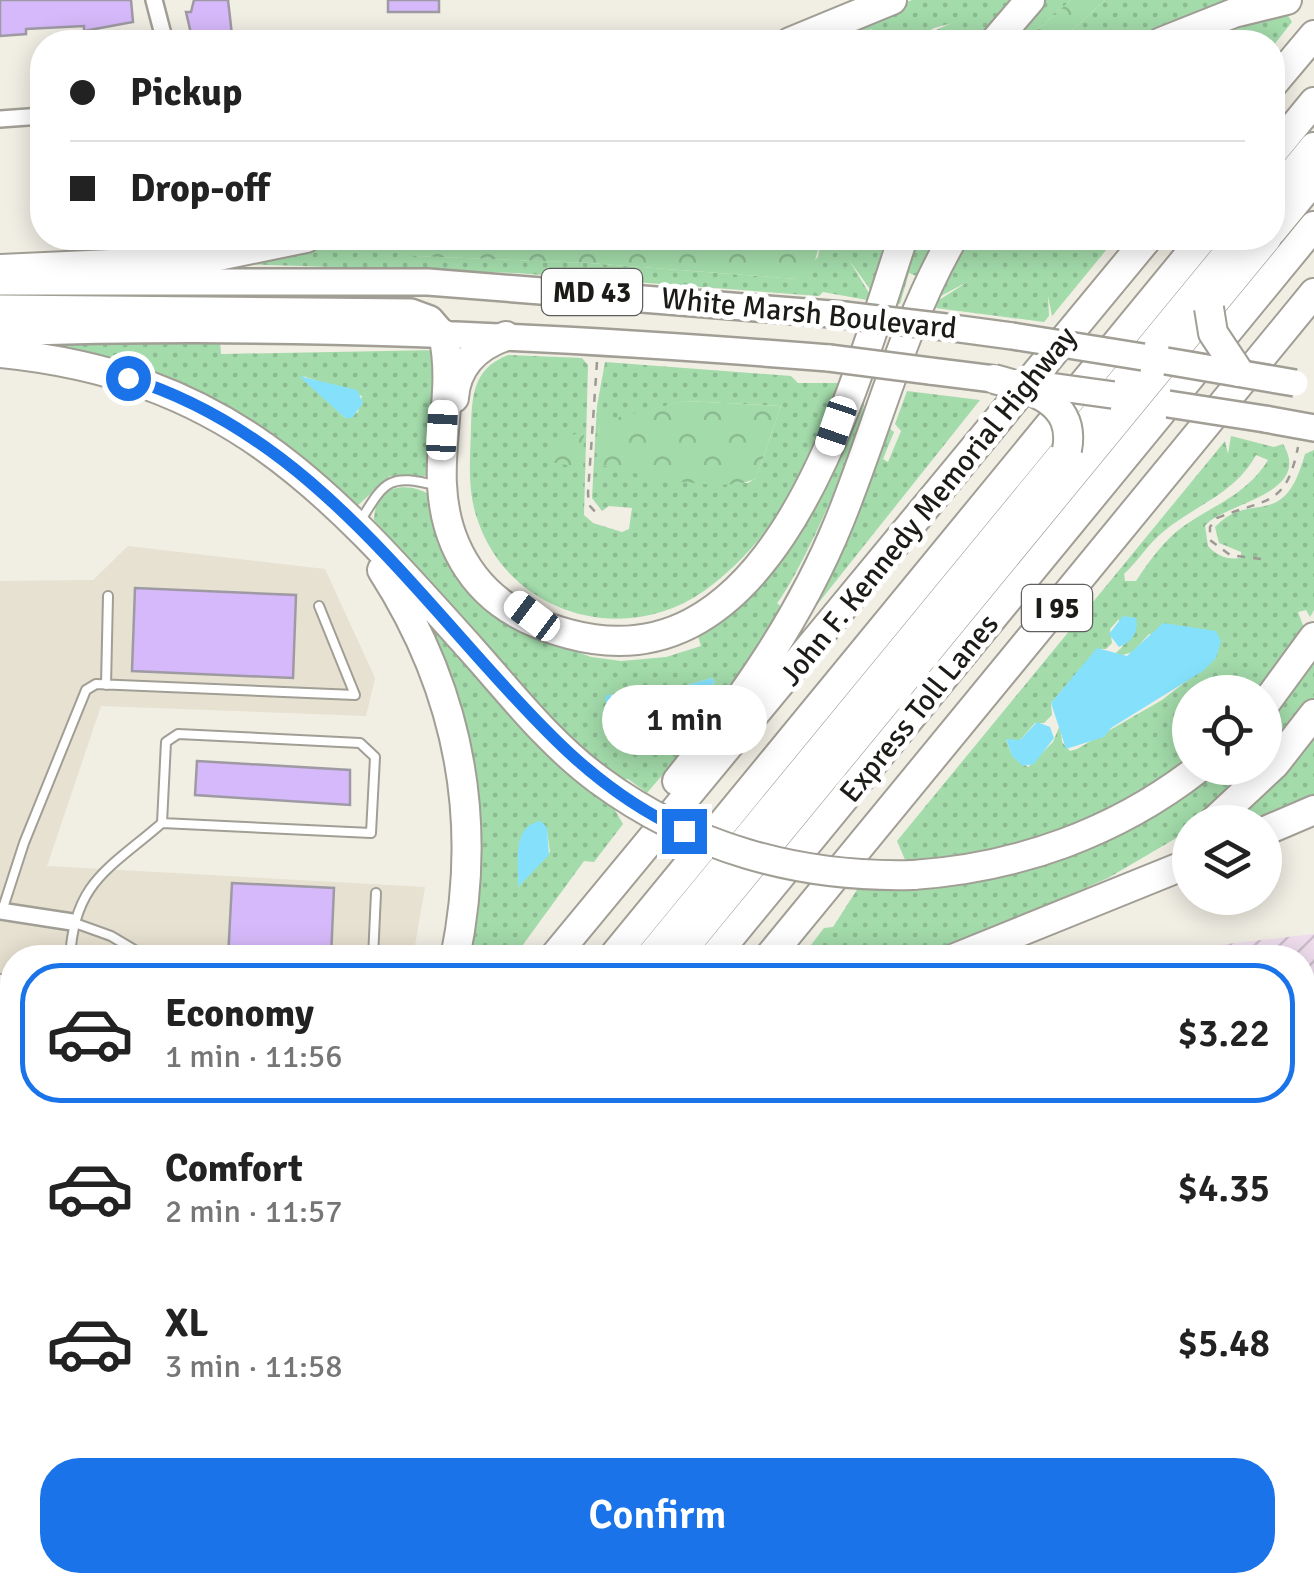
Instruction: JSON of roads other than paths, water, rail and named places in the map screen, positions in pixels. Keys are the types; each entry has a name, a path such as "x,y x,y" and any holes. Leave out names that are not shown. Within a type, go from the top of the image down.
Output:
{"highway":[{"path":"819,30 892,0"},
{"path":"1004,30 1030,0"},
{"path":"1189,30 1283,1"},
{"path":"1285,70 1314,35"},
{"path":"1285,137 1314,102"},
{"path":"1285,182 1314,147"},
{"path":"1285,215 1314,180"},
{"name":"Express Toll Lanes","path":"725,945 1314,226"},
{"path":"0,269 182,262 244,250"},
{"path":"0,308 411,312 430,319 443,334 447,489 457,548 486,591 518,616 592,640 629,640 682,627 731,594 771,553 828,451 899,250"},
{"path":"634,858 666,796 768,659 814,575 948,250"},
{"name":"John F. Kennedy Memorial Highway","path":"564,945 1138,250"},
{"path":"623,945 1193,250"},
{"path":"1234,250 1212,294 1213,333 1240,372"},
{"path":"660,945 1065,464 1212,294 1255,250"},
{"name":"White Marsh Boulevard","path":"0,282 428,282 630,295 1012,336 1305,384"},
{"name":"I 95","path":"779,945 1314,293"},
{"path":"0,298 326,296 842,319"},
{"name":"White Marsh Boulevard","path":"0,334 185,328 599,341 829,358 1124,397 1308,427"},
{"path":"447,489 458,377 477,352 506,336"},
{"path":"0,353 88,368 180,396 262,442 332,500 535,724 598,780 668,824 757,858 833,873 913,875 992,864 1074,840 1138,809 1174,785"},
{"path":"686,945 1065,464 1068,426 1055,404 1032,389 986,378"},
{"path":"356,527 418,630 451,715 469,832 467,886 457,945"},
{"path":"1282,681 1314,637"},
{"path":"1231,805 1275,764 1314,714"},
{"path":"1282,824 1314,810"},
{"path":"1053,916 1172,850"},
{"path":"986,945 1172,870"}],"street":[{"path":"154,0 162,30"},
{"path":"0,119 30,117"},
{"path":"1,911 72,922"}],"lane":[{"path":"356,527 378,491 391,481 405,478 447,489"},
{"path":"106,684 108,596"},
{"path":"1,911 80,698 96,684 355,694 319,606"},
{"path":"71,945 72,922 88,887 162,823 371,833 375,757 360,742 178,734 166,742 162,823"},
{"path":"374,945 376,893"},
{"path":"72,922 126,945"}],"water":[{"path":"299,376 357,390 363,403 352,418 345,418"},
{"path":"1123,616 1136,618 1136,628 1131,639 1119,647 1109,634"},
{"path":"1163,623 1216,631 1221,641 1216,658 1203,671 1197,675 1172,675 1172,690 1111,728 1104,737 1066,749 1051,703 1097,648 1127,656"},
{"path":"712,678 715,682 698,700 686,702 683,709 672,701 673,689"},
{"path":"655,692 671,712 652,727 643,715 605,702 606,695"},
{"path":"1037,722 1050,727 1054,738 1034,764 1023,766 1012,756 1006,739 1020,740"},
{"path":"541,821 547,828 549,855 518,887 521,837 531,824"}]}
